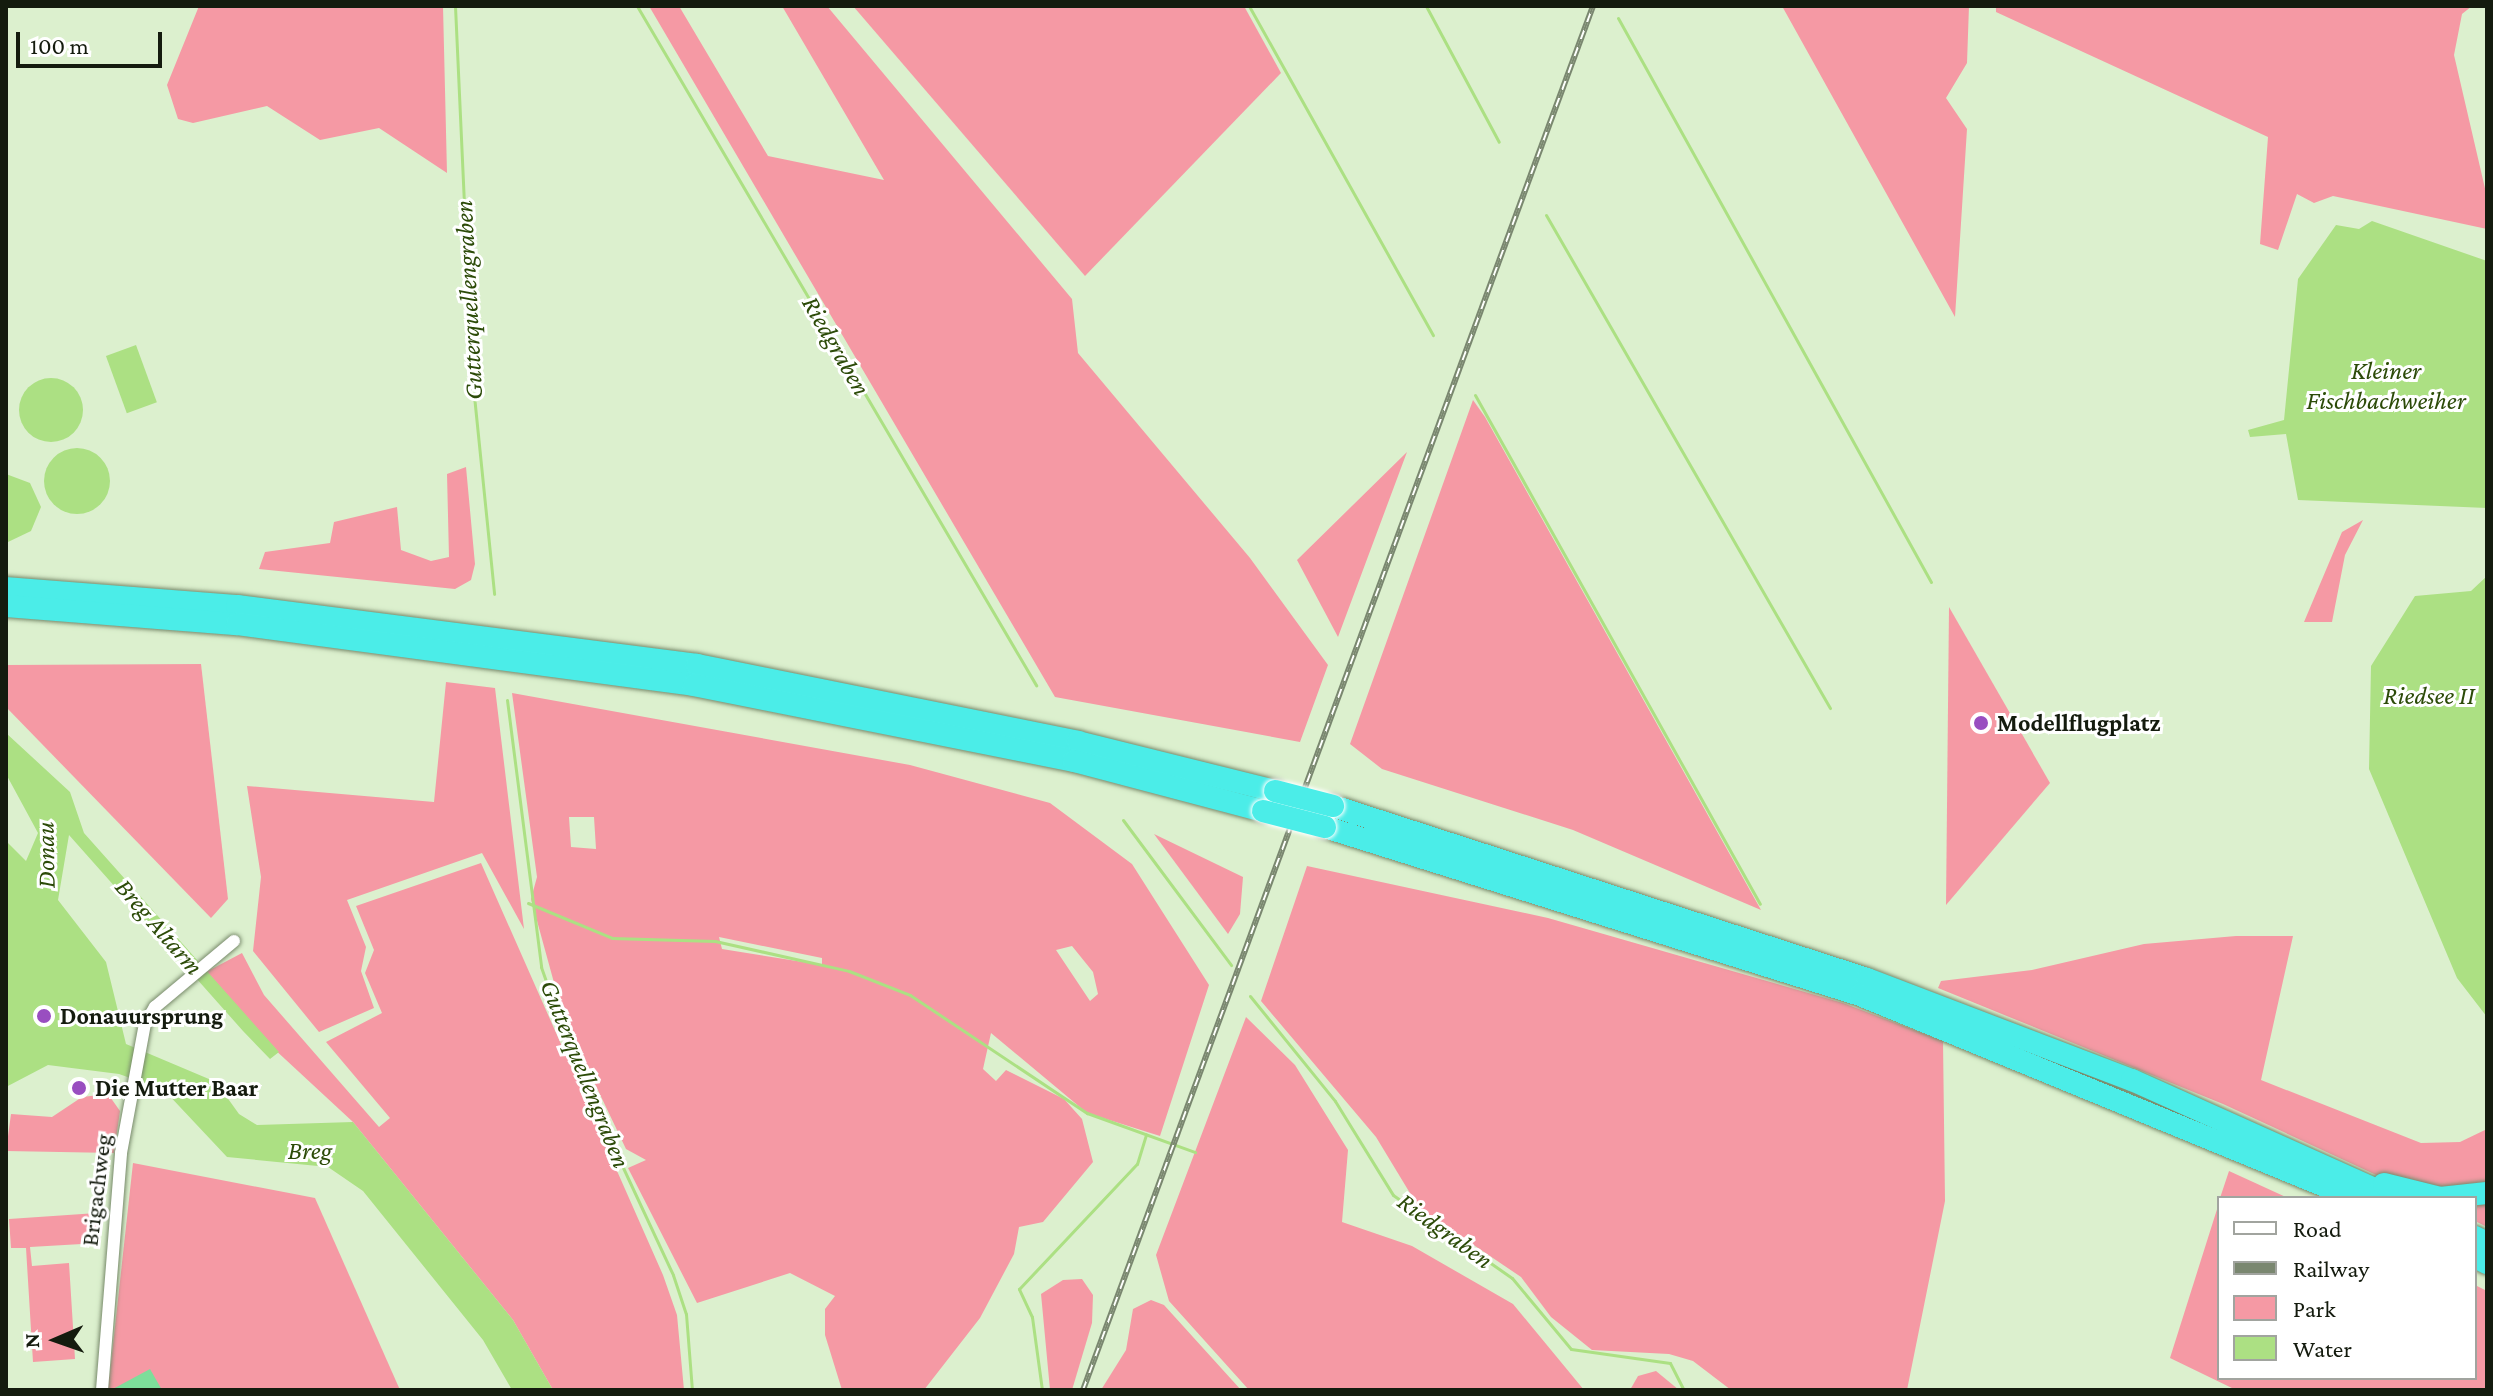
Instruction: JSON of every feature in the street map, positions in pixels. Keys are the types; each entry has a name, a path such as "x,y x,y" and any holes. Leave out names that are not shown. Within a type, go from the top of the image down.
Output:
{"highway":[{"path":"6,588 697,665 1078,742 1275,791 1329,816 1867,979 2132,1080 2355,1188 2387,1196"},
{"path":"6,606 194,611"},
{"path":"237,615 694,685 1074,761 1263,811 1329,816"},
{"path":"2355,1188 2423,1196"},
{"path":"2459,1196 2487,1193"}],"street":[{"name":"Brigachweg","path":"102,1390 132,1090 141,1041 155,1007 234,941"}],"green space":[{"path":"199,6 443,6 447,173 379,128 320,140 267,106 193,123 178,119 167,85"},
{"path":"649,6 679,6 768,156 884,180 782,6 827,6 1072,299 1078,353 1250,558 1328,665 1300,742 1055,697"},
{"path":"853,6 1244,6 1281,73 1085,276"},
{"path":"1782,6 1969,6 1967,63 1946,98 1967,129 1955,317"},
{"path":"1996,6 2472,6 2462,14 2454,55 2487,197 2487,229 2333,196 2314,203 2297,194 2278,250 2260,244 2268,137 1996,12"},
{"path":"1473,400 1761,910 1573,830 1382,769 1350,744"},
{"path":"1407,452 1382,519 1338,637 1297,560"},
{"path":"466,467 475,564 471,580 455,589 259,569 265,552 330,543 334,522 397,507 401,550 431,561 449,557 447,474"},
{"path":"2363,520 2345,555 2332,622 2304,622 2342,532"},
{"name":"Modellflugplatz","path":"1949,607 2050,783 1946,905"},
{"path":"201,664 228,899 211,918 6,707 6,665"},
{"path":"446,682 495,688 524,929 482,853 347,900 366,947 361,971 374,1008 319,1032 253,951 261,877 247,786 434,802"},
{"path":"512,693 910,765 1050,803 1132,864 1209,985 1160,1136 1087,1113 991,1033 983,1069 996,1081 1006,1070 1064,1099 1082,1119 1093,1162 1043,1222 1019,1227 1014,1254 980,1318 924,1390 842,1390 825,1335 825,1309 835,1296 790,1273 697,1303 628,1168 646,1160 626,1149 564,1019 531,899 537,877","holes":["569,817 594,817 596,849 571,847","719,937 822,958 822,965 722,949","1072,946 1093,972 1098,994 1090,1001 1056,950"]},
{"path":"1154,834 1243,877 1240,914 1228,934"},
{"path":"481,863 663,1275 677,1315 684,1390 553,1390 513,1320 353,1122 258,1034 206,972 242,953 264,995 379,1127 390,1118 326,1042 382,1013 365,973 374,950 356,906"},
{"path":"1307,866 1548,918 1843,1003 1943,1041 1945,1201 1907,1390 1731,1390 1693,1361 1669,1354 1592,1350 1551,1317 1521,1277 1419,1208 1376,1137 1261,1001"},
{"path":"2236,936 2293,936 2261,1080 2421,1143 2460,1142 2487,1129 2487,1227 2477,1222 2477,1196 2422,1196 2223,1104 1938,988 1941,981 2032,970 2144,944"},
{"path":"1246,1017 1295,1065 1348,1150 1342,1222 1412,1246 1513,1304 1584,1390 1249,1390 1169,1301 1156,1255"},
{"path":"108,1094 120,1111 114,1153 6,1151 11,1114 52,1117 82,1097"},
{"path":"133,1163 315,1198 400,1390 108,1390"},
{"path":"2229,1171 2284,1196 2221,1196"},
{"path":"2217,1209 2217,1380 2477,1380 2477,1286 2487,1291 2487,1390 2236,1390 2170,1358"},
{"path":"97,1213 99,1243 30,1247 32,1266 69,1263 75,1359 33,1362 26,1248 11,1248 9,1219"},
{"path":"1082,1279 1093,1295 1092,1323 1072,1390 1050,1390 1041,1294 1063,1280"},
{"path":"1151,1300 1164,1305 1241,1390 1101,1390 1126,1350 1133,1309"},
{"path":"1656,1371 1679,1390 1630,1390 1638,1376"}],"water":[{"name":"Kleiner Fischbachweiher","path":"2372,221 2487,261 2487,508 2298,500 2286,434 2250,437 2248,430 2284,420 2298,279 2336,225 2359,229"},
{"path":"136,345 157,402 127,413 106,356"},
{"path":"45,378 57,378 74,387 81,398 81,422 74,433 57,442 45,442 33,437 24,428 19,416 19,404 24,392 33,383"},
{"path":"77,448 100,458 110,481 100,504 77,514 54,504 44,481 54,458"},
{"path":"6,474 30,483 41,507 31,531 8,542"},
{"name":"Riedsee II","path":"2487,576 2487,1017 2457,978 2369,769 2371,666 2415,596 2471,591"},
{"path":"6,733 70,792 84,833 279,1052 270,1059 69,835 58,900 106,962 126,1044 216,1082 239,1114 257,1125 353,1122 513,1320 553,1390 512,1390 483,1340 363,1191 328,1167 227,1157 164,1090 119,1074 48,1065 6,1087 6,841 26,861 38,833 6,774"}],"building":[{"path":"150,1369 162,1390 111,1390"}],"waterway":[{"name":"Gutterquellengraben","path":"455,6 472,376 494,594"},
{"name":"Riedgraben","path":"637,6 1036,685"},
{"path":"1249,6 1433,335"},
{"path":"1426,6 1499,142"},
{"path":"1618,18 1931,582"},
{"path":"1546,215 1830,708"},
{"path":"1475,395 1760,904"},
{"name":"Gutterquellengraben","path":"507,700 541,967 577,1069 673,1275 686,1314 692,1390"},
{"name":"Riedgraben","path":"1123,820 1231,965"},
{"path":"528,903 612,938 715,941 849,971 910,995 1087,1113 1195,1152"},
{"name":"Riedgraben","path":"1250,996 1335,1101 1393,1195 1512,1278 1571,1349 1670,1363 1684,1390"},
{"path":"1042,1390 1032,1317 1019,1289 1137,1164 1146,1134"}],"railway":[{"path":"1083,1390 1593,6"}],"place":[{"name":"Modellflugplatz","path":"1981,723"},
{"name":"Donauursprung","path":"44,1016"},
{"name":"Die Mutter Baar","path":"79,1088"}],"water label":[{"name":"Donau","path":"46,855"},
{"name":"Breg Altarm","path":"159,927"},
{"name":"Breg","path":"310,1151"}]}
